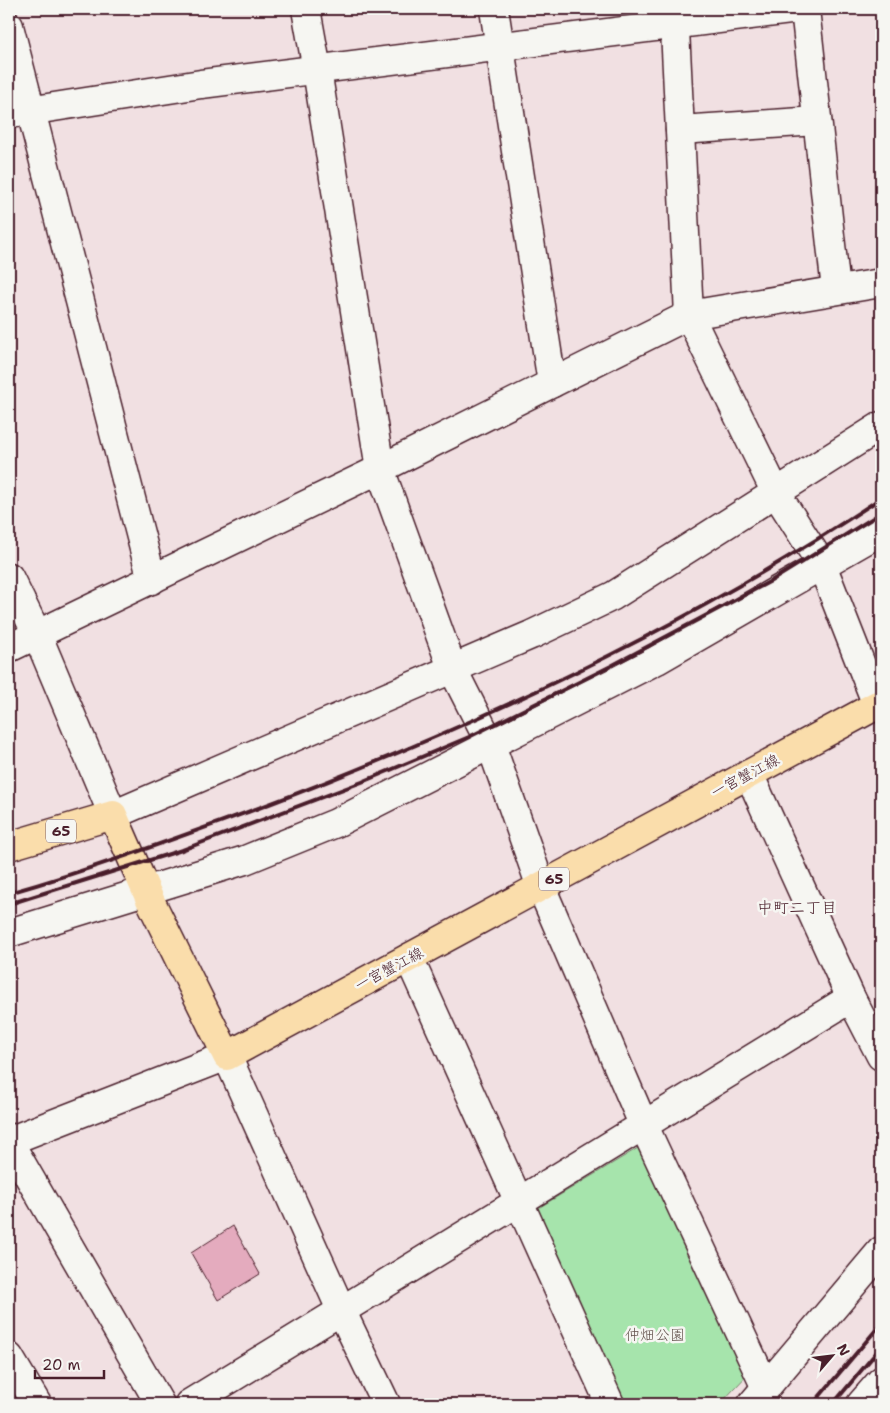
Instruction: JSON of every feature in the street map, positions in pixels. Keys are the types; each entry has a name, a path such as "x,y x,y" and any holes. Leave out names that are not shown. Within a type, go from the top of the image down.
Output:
{"main road":[{"name":"一宮蟹江線","path":"227,1056 879,705"},
{"name":"65","path":"9,846 113,815"},
{"path":"113,815 147,891 227,1056"}],"street":[{"path":"306,9 380,469 452,668 490,745 541,886 759,1396 881,1251"},
{"path":"494,9 498,48 552,383"},
{"path":"20,112 201,84 498,48 675,17 798,9"},
{"path":"805,9 836,290"},
{"path":"675,17 689,315 776,493 822,565 879,705"},
{"path":"9,26 20,112 152,580"},
{"path":"680,130 817,120"},
{"path":"9,648 380,469 689,315 881,283"},
{"path":"9,577 37,634 113,815 452,668 531,636 613,596 881,426"},
{"path":"9,933 245,860 336,822 657,660 881,531"},
{"path":"749,774 851,998 881,1056"},
{"path":"409,958 610,1404"},
{"path":"189,1404 342,1312 851,998"},
{"path":"160,1404 9,1141 227,1056 342,1312 386,1404"},
{"path":"9,1357 37,1404"},
{"path":"861,1404 881,1381"}],"green space":[{"name":"仲畑公園","path":"638,1148 750,1372 720,1404 610,1404 530,1213"}],"building":[{"path":"233,1226 260,1274 218,1300 191,1253"}],"railway":[{"path":"9,893 102,864 256,809 337,778 498,709 655,632 732,590 808,545 881,498"},
{"path":"9,904 182,850 362,782 469,737 611,666 771,581 881,513"},
{"path":"813,1404 881,1324"},
{"path":"833,1404 881,1347"}],"district":[{"name":"中町二丁目","path":"797,907"}]}
